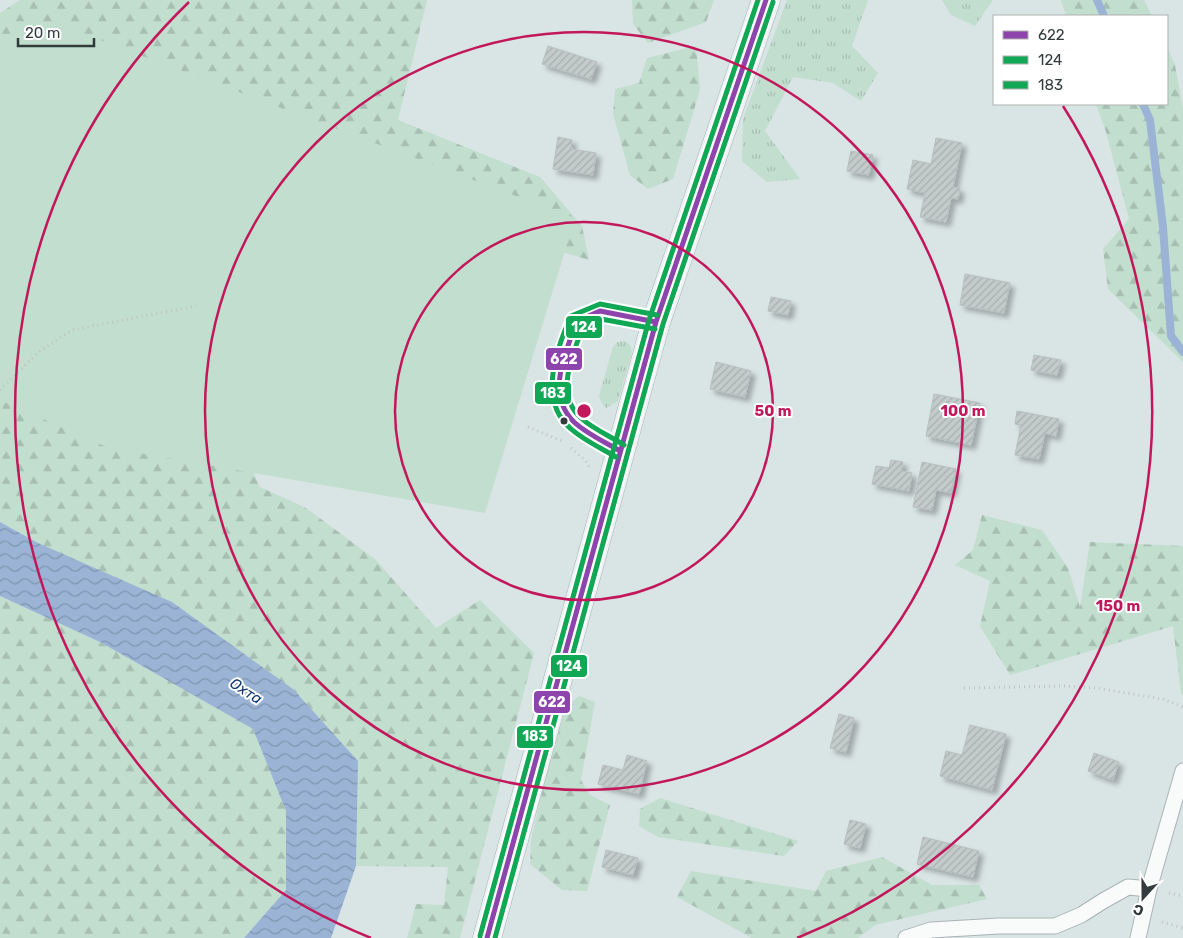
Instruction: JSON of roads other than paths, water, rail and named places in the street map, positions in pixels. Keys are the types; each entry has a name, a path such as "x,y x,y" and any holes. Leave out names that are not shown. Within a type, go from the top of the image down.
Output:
{"street":[{"path":"487,938 656,322 766,0"}],"lane":[{"path":"620,451 574,421 564,407 559,392 560,374 576,321 600,311 656,322"},
{"path":"1138,938 1149,889 1183,771"},
{"path":"906,938 931,930 1000,932 1055,926 1081,915 1103,900 1128,887 1149,889"}],"water":[{"name":"Охта","path":"0,522 38,543 172,602 293,689 358,761 356,866 331,938 244,938 286,890 286,811 253,729 100,642 0,596"}],"waterway":[{"path":"1097,0 1104,15"},
{"path":"1143,105 1150,120 1163,227 1171,336 1183,352"}]}
